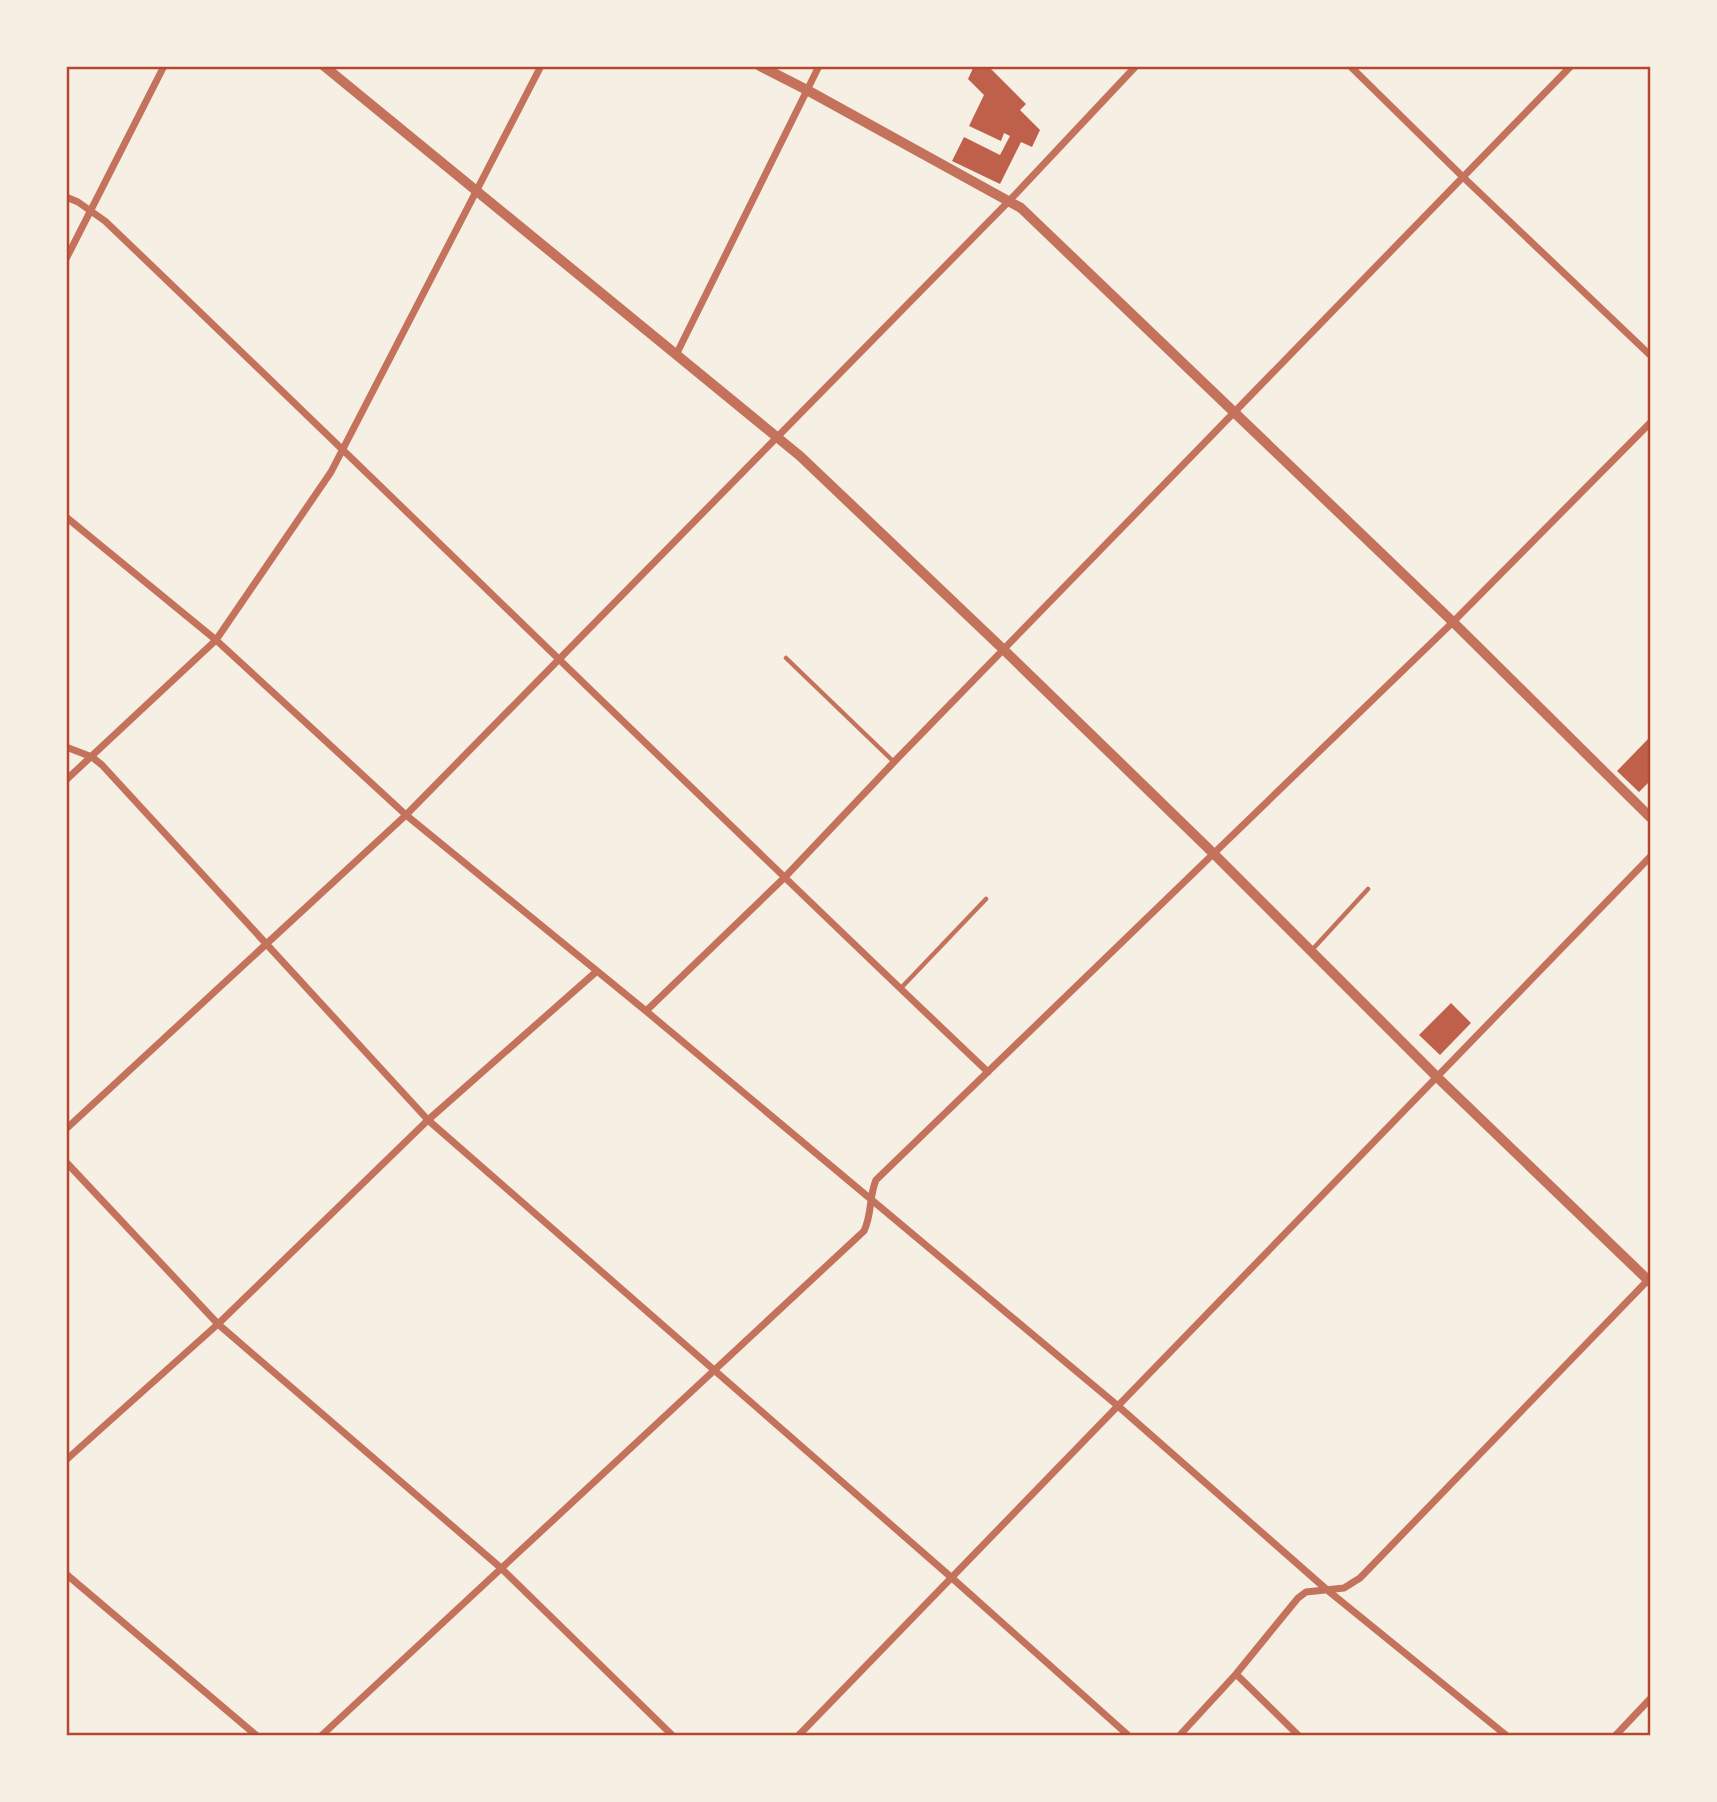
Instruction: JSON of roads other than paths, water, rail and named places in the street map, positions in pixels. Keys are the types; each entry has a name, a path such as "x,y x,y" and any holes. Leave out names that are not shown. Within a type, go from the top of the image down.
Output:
{"street":[{"path":"66,259 164,66"},
{"path":"324,66 777,435 1004,650 1213,853 1438,1078 1650,1280 1360,1578 1344,1588 1306,1592 1298,1598 1236,1674 1179,1735"},
{"path":"66,780 216,640 331,472 541,66"},
{"path":"760,66 1010,200 1031,217 1453,622 1650,817"},
{"path":"676,355 819,66"},
{"path":"66,1129 406,815 1010,200 1136,66"},
{"path":"1350,66 1650,355"},
{"path":"646,1011 784,878 1571,66"},
{"path":"66,197 91,210 344,450 557,659 988,1072"},
{"path":"321,1735 864,1231 876,1180 1453,622 1650,423"},
{"path":"66,517 216,640 406,815 646,1011 1118,1406 1326,1589 1507,1735"},
{"path":"66,747 92,757 428,1120 1129,1735"},
{"path":"797,1735 1650,857"},
{"path":"66,1460 218,1324 428,1120 597,971"},
{"path":"66,1162 218,1324 501,1568 673,1735"},
{"path":"66,1574 257,1735"},
{"path":"1236,1674 1298,1735"},
{"path":"1615,1735 1650,1699"}],"lane":[{"path":"786,658 894,762"},
{"path":"1310,952 1368,889"},
{"path":"900,989 986,899"}]}
